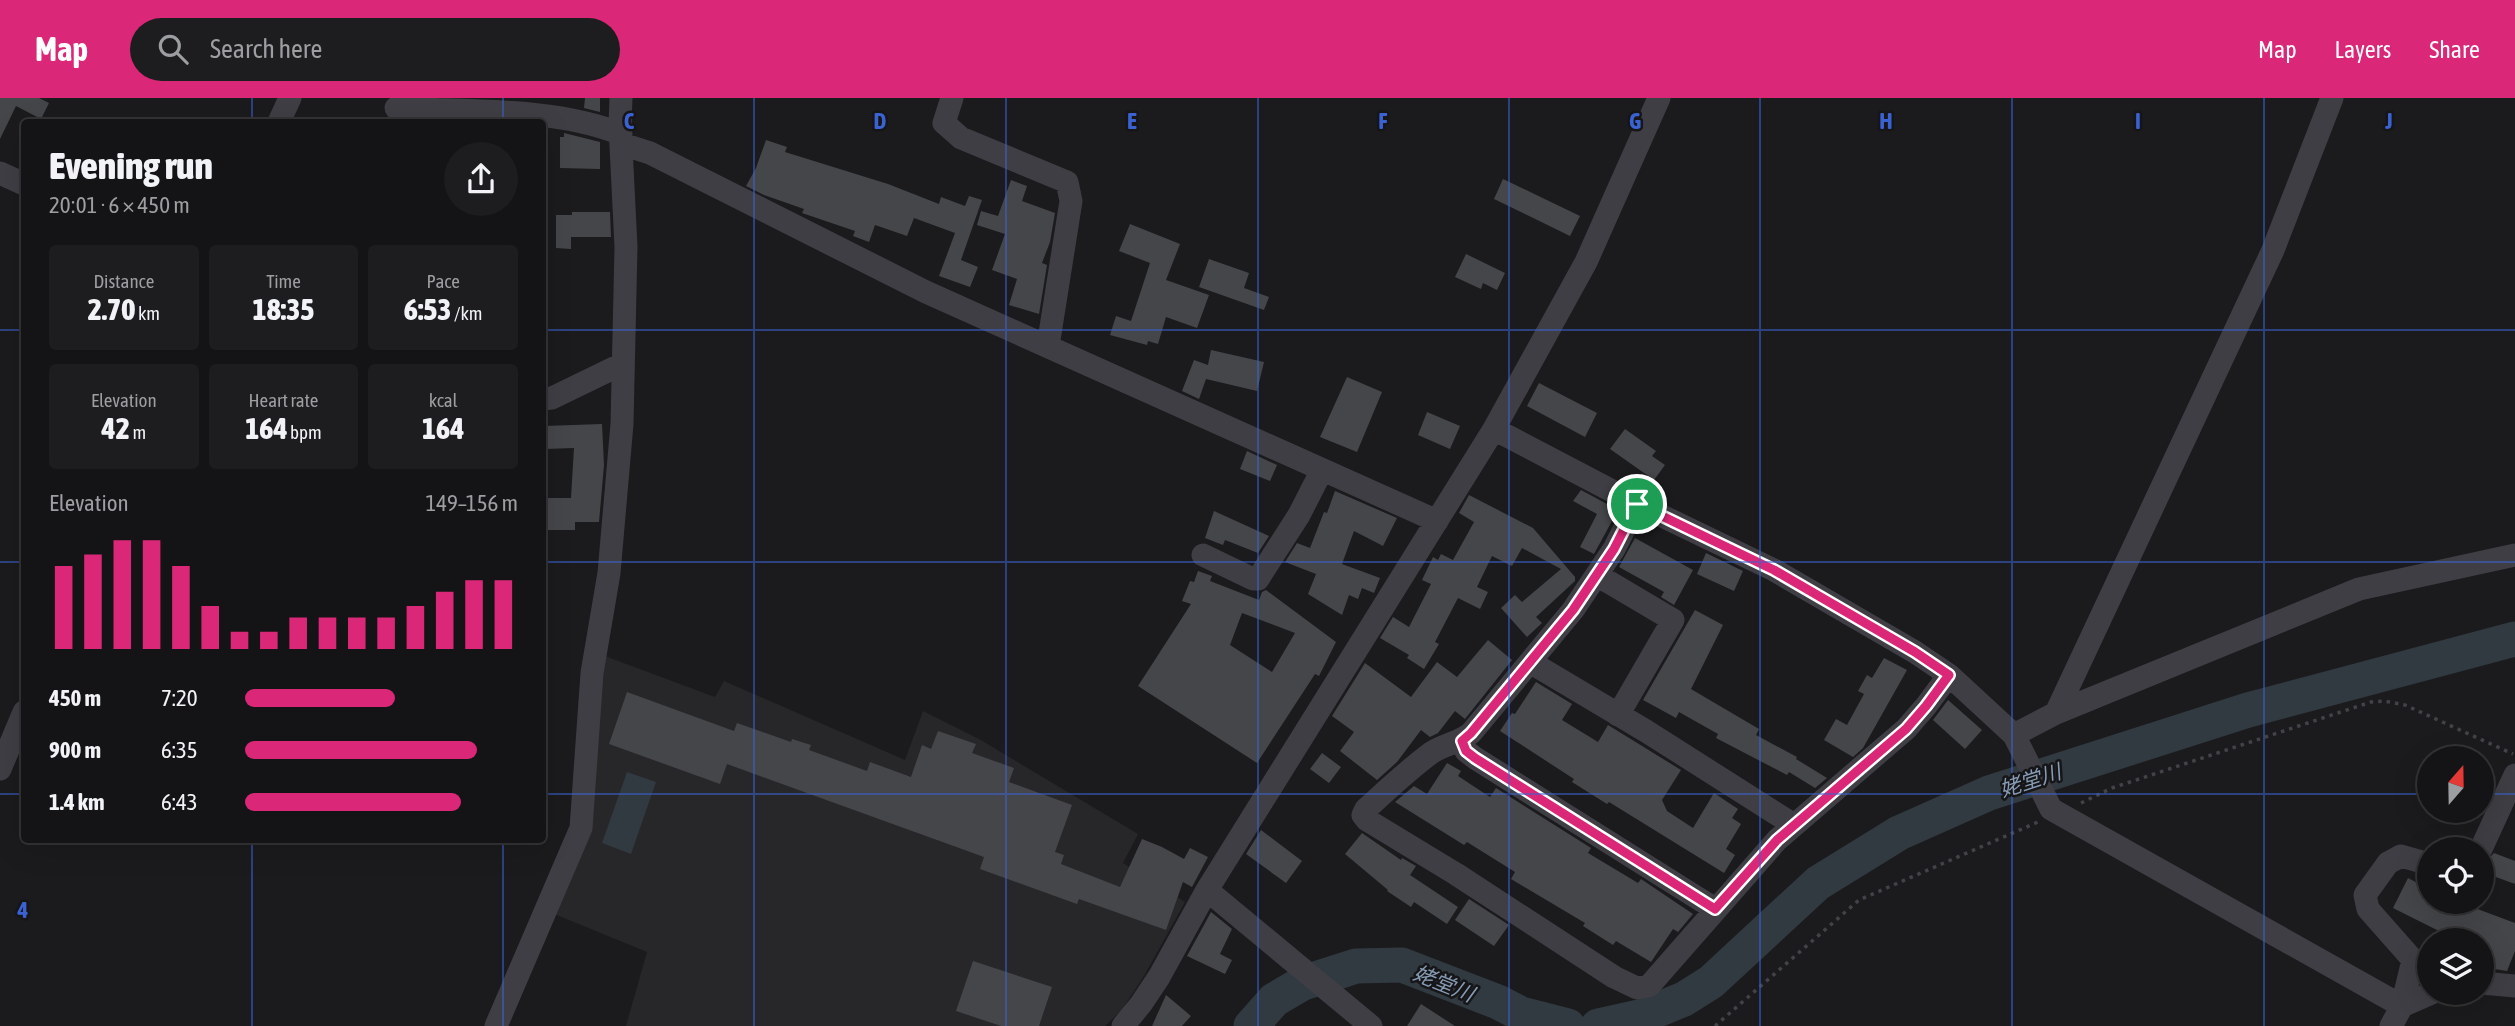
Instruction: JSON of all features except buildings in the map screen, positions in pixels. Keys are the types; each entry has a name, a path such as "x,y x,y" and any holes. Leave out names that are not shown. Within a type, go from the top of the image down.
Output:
{"street":[{"path":"280,119 290,98"},
{"path":"496,1026 581,828 595,650 609,573 622,424 626,247 621,98"},
{"path":"952,98 944,123 952,132 1067,182 1070,209 1048,346"},
{"path":"1123,1026 1159,977 1207,890 1494,429 1586,262 1659,98"},
{"path":"2056,713 2273,250 2332,98"},
{"path":"396,108 558,116 599,125 621,139 926,292 1437,522"},
{"path":"0,173 21,183"},
{"path":"546,399 622,364"},
{"path":"1494,429 1637,504 1774,570 1915,652 1949,675 2017,741 2051,809 2396,1016"},
{"path":"1203,555 1258,579 1299,515 1322,470"},
{"path":"1637,504 1614,549 1573,610 1471,733 1462,741 1433,752 1366,809 1363,815 1614,977 1637,988 1649,986 1777,840 1906,729 1949,675"},
{"path":"2017,741 2056,713 2359,589 2515,555"},
{"path":"1597,575 1673,620 1618,715"},
{"path":"1530,662 1794,825"},
{"path":"0,769 21,719"},
{"path":"1462,741 1466,751 1475,758 1715,909"},
{"path":"2489,837 2507,811 2515,775"},
{"path":"2396,1016 2413,961 2368,909 2365,895 2388,863 2401,856 2417,861"},
{"path":"1207,890 1371,1026"},
{"path":"2494,984 2515,986"},
{"path":"2396,1016 2417,1003"}],"shaded area":[{"path":"602,655 715,697 724,681 905,760 923,711 979,739 1138,834 1123,863 1185,902 1144,976 1121,1011 1105,1026 626,1026 647,952 552,913 588,825"},
{"path":"627,772 656,782 631,854 602,843"}],"waterway":[{"name":"姥堂川","path":"1598,1026 1643,1016 1684,999 1711,982 1818,883 1899,833 1989,793 2248,710 2515,639"},
{"name":"姥堂川","path":"1251,1026 1274,1000 1303,983 1356,966 1402,965 1498,1002 1521,1014 1568,1026"}],"route":[{"path":"1637,504 1774,570 1915,652 1949,675 1906,729 1777,840 1715,909 1475,758 1466,751 1462,741 1573,610 1614,549 1637,504"}]}
